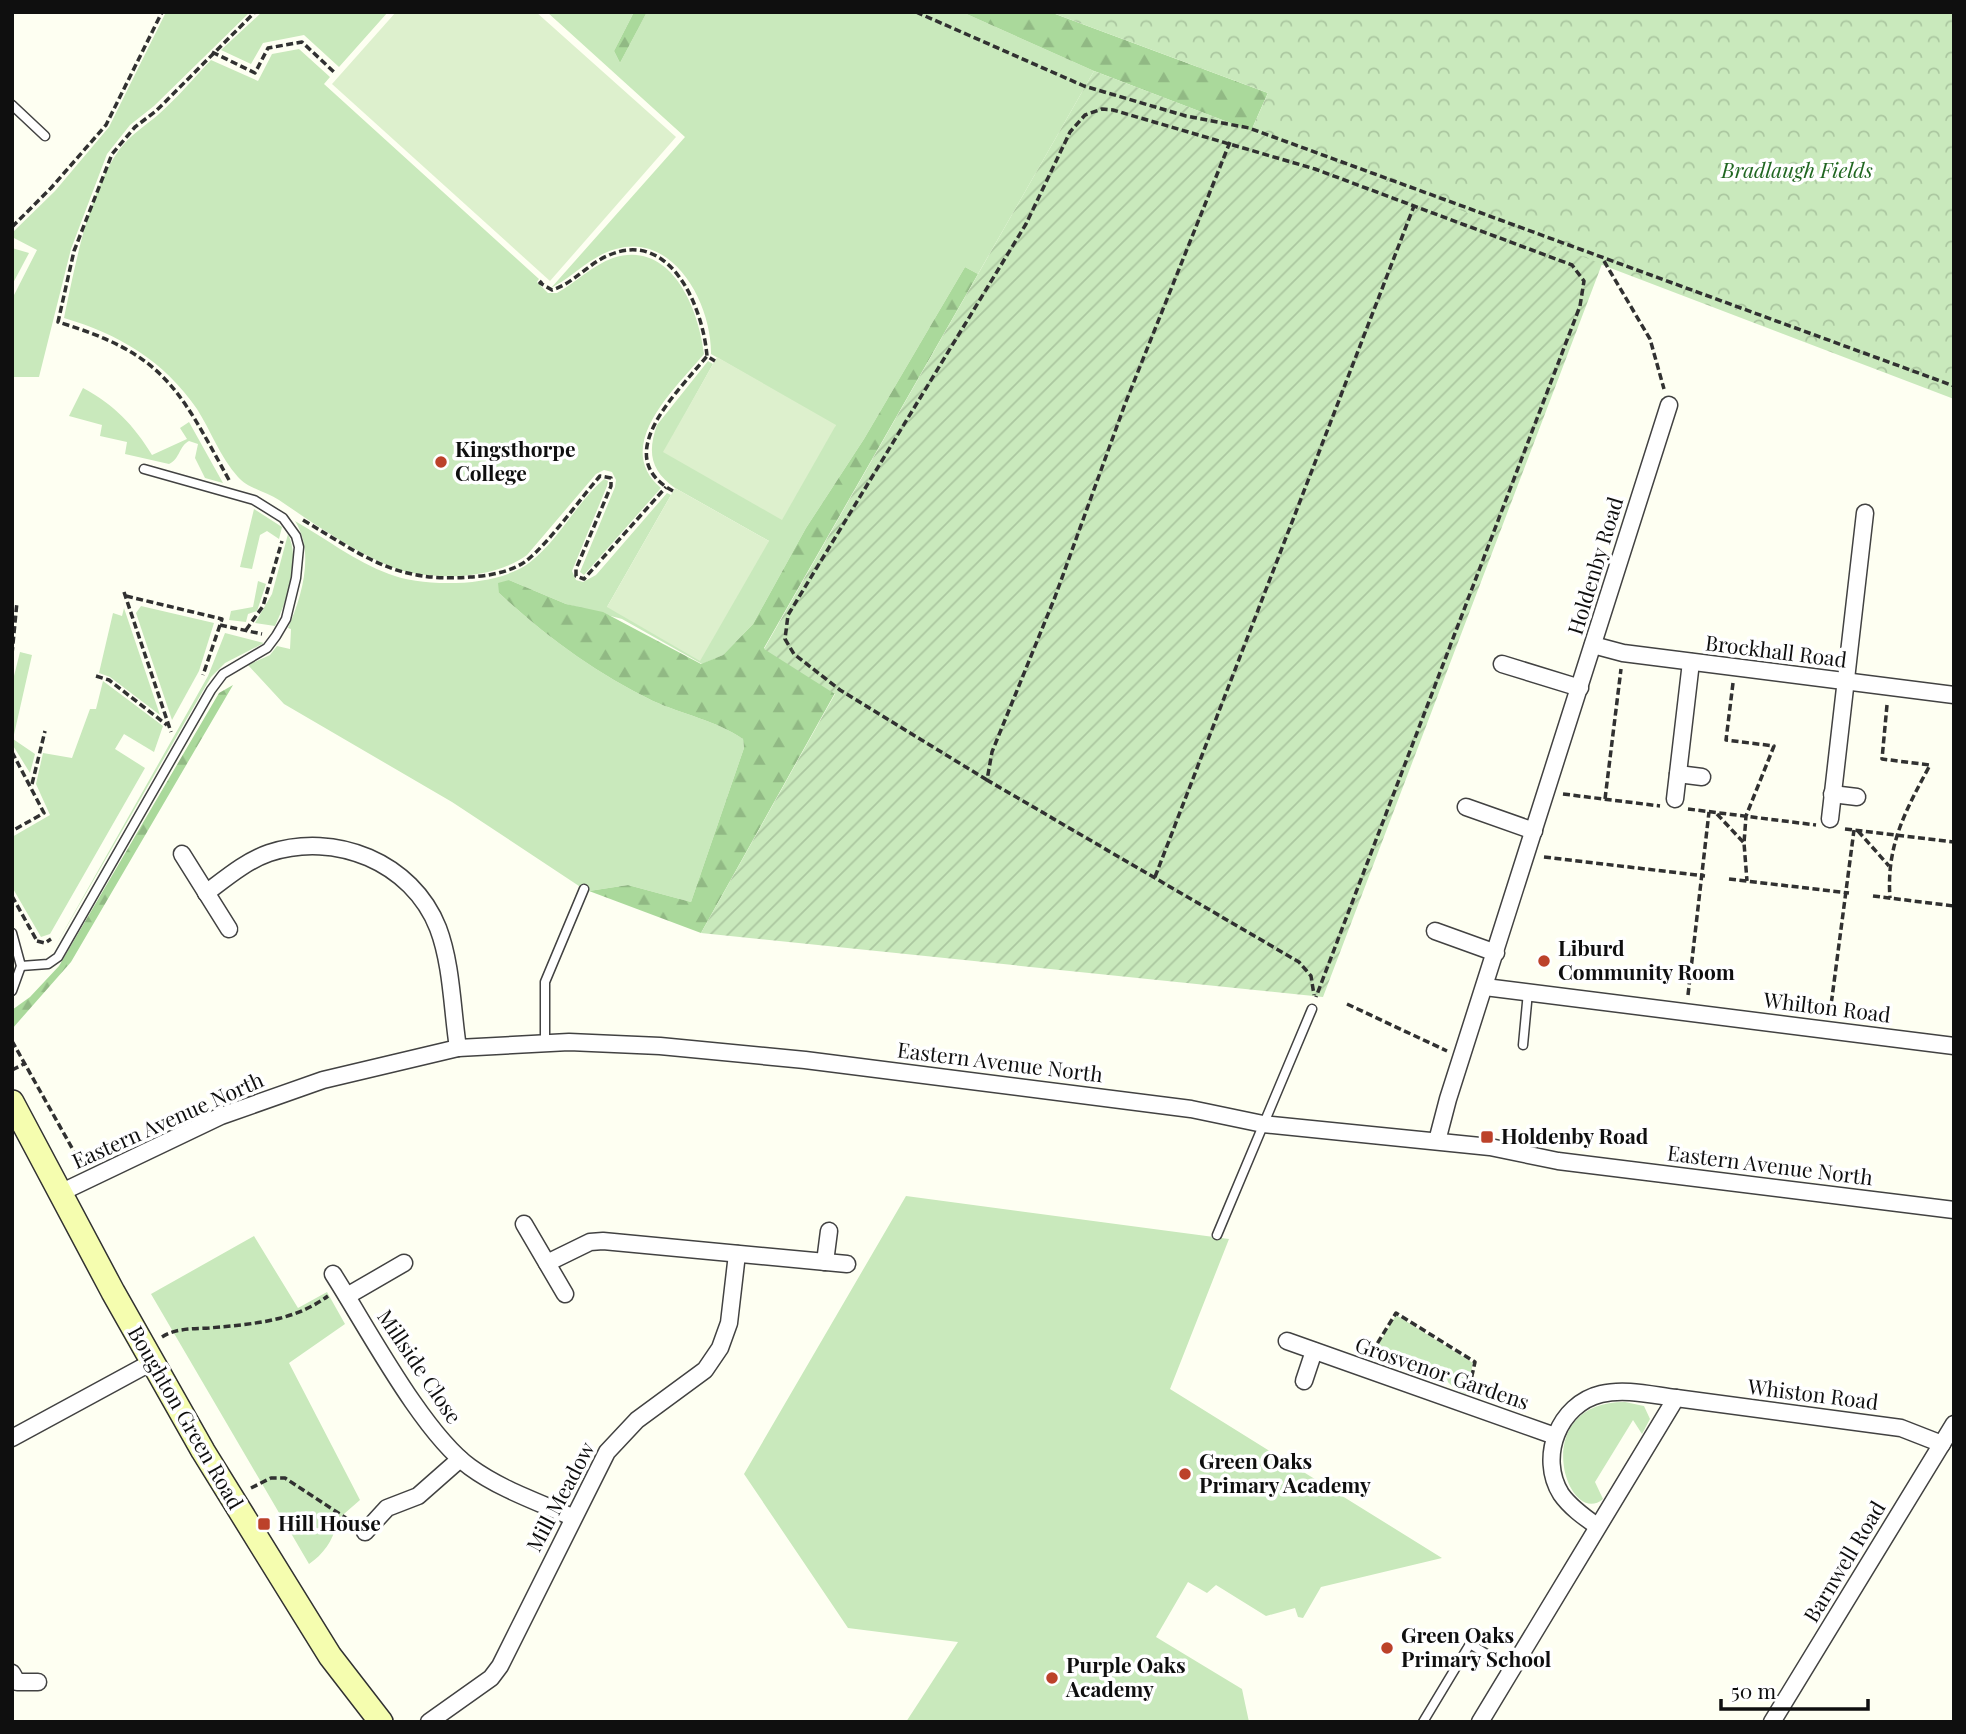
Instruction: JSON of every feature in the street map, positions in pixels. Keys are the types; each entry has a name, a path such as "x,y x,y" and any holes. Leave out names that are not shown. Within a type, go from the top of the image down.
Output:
{"street":[{"name":"Holdenby Road","path":"1437,1142 1461,1058 1669,405"},
{"path":"1833,825 1832,794 1865,513"},
{"name":"Brockhall Road","path":"1593,645 1623,653 1954,695"},
{"path":"1674,805 1690,662"},
{"path":"1502,664 1580,688"},
{"path":"1678,774 1702,777"},
{"path":"1832,794 1857,797"},
{"path":"1466,807 1534,831"},
{"path":"206,892 260,858 304,846 337,848 378,862 419,895 437,925 445,953 458,1048"},
{"path":"182,854 229,929"},
{"path":"1435,931 1496,953"},
{"name":"Whilton Road","path":"1485,987 1954,1046"},
{"name":"Eastern Avenue North","path":"62,1192 190,1129 267,1098 394,1061 458,1048 545,1042 638,1044 792,1058 1191,1108 1263,1124 1490,1147 1558,1161 1954,1210"},
{"name":"Boughton Green Road","path":"12,1102 152,1362 284,1585 330,1656 381,1722"},
{"path":"524,1224 565,1294"},
{"path":"825,1262 829,1231"},
{"path":"547,1263 568,1251 603,1241 847,1264"},
{"name":"Mill Meadow","path":"429,1722 491,1678 500,1666 595,1470 618,1438 705,1370 720,1348 729,1323 737,1254"},
{"name":"Millside Close","path":"404,1263 340,1286 426,1418 460,1459 506,1487 572,1517"},
{"name":"Grosvenor Gardens","path":"1287,1341 1555,1436"},
{"path":"1304,1381 1314,1351"},
{"path":"12,1438 152,1362"},
{"name":"Whiston Road","path":"1555,1436 1573,1409 1601,1394 1624,1392 1901,1428 1942,1444"},
{"path":"1480,1722 1676,1398"},
{"name":"Barnwell Road","path":"1772,1722 1954,1424"},
{"path":"1555,1436 1552,1466 1557,1485 1573,1507 1597,1526"},
{"path":"365,1532 387,1508 418,1496 460,1459"},
{"path":"12,1673 17,1682 38,1682"}],"lane":[{"path":"12,105 46,136"},
{"path":"21,966 48,964 58,957 211,690 223,674 267,649 276,636 293,595 299,562 296,536 287,522 270,509 237,493 144,469"},
{"path":"545,1042 545,982 584,889"},
{"path":"12,933 21,966 12,991"},
{"path":"1522,1045 1528,992"},
{"path":"1217,1235 1312,1009"},
{"path":"1423,1722 1469,1644 1511,1668"}],"path":[{"path":"12,227 51,188 106,125 162,12"},
{"path":"231,483 192,412 171,384 151,364 131,350 100,335 58,322 74,251 112,154 130,132 156,111 212,52 255,12"},
{"path":"916,12 1084,86 1186,116 1249,128 1954,386"},
{"path":"144,32 151,36"},
{"path":"212,52 256,73 268,48 302,42 334,72"},
{"path":"1113,110 1230,142 1572,265 1584,281 1584,293 1312,1009 1313,981 1299,962 987,780 840,690 787,645 784,633 786,620 1026,225 1077,123 1093,111 1113,110"},
{"path":"987,780 992,752 1055,597 1125,404 1230,142"},
{"path":"1155,877 1413,206"},
{"path":"542,281 540,283 552,290 606,256 633,249 652,254 670,266 692,295 706,336 707,356 656,419 649,435 648,465 656,479 673,491"},
{"path":"1604,260 1650,339 1669,405"},
{"path":"707,356 715,361"},
{"path":"171,732 125,594 222,619 220,625 246,631 263,606 290,512 394,572 439,579 477,577 508,570 528,559 600,476 606,475 611,478 611,486 576,569 576,576 584,579 666,487"},
{"path":"12,654 17,602"},
{"path":"1605,799 1623,653"},
{"path":"1735,667 1726,740 1774,746 1746,816 1744,844 1747,881"},
{"path":"96,676 109,680 169,726"},
{"path":"1889,687 1882,759 1930,765 1901,819 1889,866 1891,898"},
{"path":"31,785 45,732"},
{"path":"12,752 44,813 12,831"},
{"path":"1547,792 1674,805 1715,813 1833,825 1954,842"},
{"path":"1686,1012 1704,876 1709,812"},
{"path":"1715,813 1744,844"},
{"path":"1856,830 1889,866"},
{"path":"1828,1029 1856,830"},
{"path":"1527,855 1704,876"},
{"path":"1729,879 1847,893"},
{"path":"1873,896 1954,906"},
{"path":"12,897 37,941 32,950"},
{"path":"1347,1004 1461,1058"},
{"path":"12,1041 80,1165"},
{"path":"12,1070 24,1064"},
{"path":"160,1338 176,1330 291,1317 310,1309 340,1286"},
{"path":"1362,1368 1396,1312 1475,1362 1465,1405"},
{"path":"249,1489 271,1478 285,1478 365,1532"}],"green space":[{"path":"166,12 250,12 154,106 130,125 107,154 71,249 39,377 12,377 12,299 37,250 12,237 12,233 55,191 109,127"},
{"path":"262,12 388,12 339,67 304,35 263,43 251,64 221,50"},
{"path":"396,12 536,12 676,137 550,281 332,84"},
{"path":"547,12 634,12 614,51 620,63 647,12 962,12 1094,71 978,274 965,267 864,439 806,528 753,624 723,655 702,664 622,619 566,604 509,580 499,593 553,639 612,679 653,701 711,722 743,739 744,748 691,902 628,885 589,891 579,886 452,802 284,704 248,665 270,655 277,646 290,649 291,629 288,628 302,588 305,560 301,533 295,521 377,569 404,579 441,583 480,581 515,571 540,554 604,479 608,481 607,486 572,571 576,580 583,582 596,575 667,493 671,495 607,607 769,541 675,488 661,475 653,461 652,444 657,425 708,361 713,364 664,452 836,426 711,354 710,335 697,295 686,277 672,262 655,251 637,247 607,252 551,288 685,137"},
{"path":"634,12 647,12 620,63 614,51"},
{"path":"962,12 1050,12 1268,93 1251,131 1094,71"},
{"name":"Bradlaugh Fields","path":"1050,12 1954,12 1954,399 1251,131 1268,93"},
{"path":"299,49 330,77 324,84 539,279 537,282 548,293 557,293 606,261 633,255 651,259 666,268 688,299 696,317 704,354 665,400 645,436 643,454 647,472 661,488 584,575 580,572 615,487 616,480 612,472 604,470 596,474 527,555 513,563 497,570 460,576 422,575 405,571 389,566 332,536 279,500 242,481 226,461 197,409 155,363 122,341 64,318 91,209 108,168 123,145 166,108 211,60 258,81 272,54"},
{"path":"1094,71 1602,264 1323,997 701,933 835,694 764,649"},
{"path":"12,248 29,253 12,285"},
{"path":"965,267 978,274 764,648 835,693 701,933 589,891 628,885 691,902 744,748 743,739 711,722 653,701 592,666 553,639 517,609 499,593 498,583 509,580 566,604 603,612 701,664 723,655 753,624 806,528 864,439"},
{"path":"717,357 836,425 782,520 663,452"},
{"path":"83,388 122,416 152,455 187,439 180,428 189,422 223,483 205,478 195,458 198,444 189,441 169,464 125,454 127,442 100,436 102,425 69,416"},
{"path":"675,488 769,541 700,661 607,607"},
{"path":"254,509 282,527 279,539 267,531 260,535 252,569 240,567"},
{"path":"288,534 292,545 293,568 284,604 275,626 255,623 272,594"},
{"path":"258,581 266,584 257,611 248,614 246,622 229,620 231,611 253,607"},
{"path":"141,606 214,623 199,671 172,720 136,613"},
{"path":"124,608 160,715 110,677 99,673 113,613 122,616"},
{"path":"225,633 264,643 225,663 211,677 52,952 208,676"},
{"path":"20,652 32,655 13,739 35,754 30,773 12,744 12,684"},
{"path":"103,681 163,726 154,752 124,734 115,749 145,768 50,934 41,937 12,887 12,837 50,815 36,784 43,753 72,758 90,709 96,709"},
{"path":"233,685 71,962 12,1029 12,1010 30,997 59,966 219,693"},
{"path":"906,1196 1229,1239 1170,1389 1442,1558 1321,1587 1303,1618 1298,1617 1295,1608 1266,1616 1216,1585 1207,1593 1188,1582 1156,1637 1242,1689 1249,1722 906,1722 958,1642 848,1628 744,1474"},
{"path":"254,1236 298,1308 327,1292 345,1324 289,1363 360,1500 337,1520 328,1545 309,1564 151,1294"},
{"path":"1396,1315 1473,1363 1466,1394 1456,1390 1445,1379 1398,1361 1369,1361"},
{"path":"1625,1402 1644,1406 1650,1419 1642,1434 1633,1420 1595,1482 1603,1499 1590,1504 1577,1497 1568,1482 1563,1462 1565,1441 1575,1422 1594,1407"}],"place":[{"name":"Kingsthorpe College","path":"441,462"},
{"name":"Liburd Community Room","path":"1544,961"},
{"name":"Holdenby Road","path":"1487,1137"},
{"name":"Green Oaks Primary Academy","path":"1185,1474"},
{"name":"Hill House","path":"264,1524"},
{"name":"Green Oaks Primary School","path":"1387,1648"},
{"name":"Purple Oaks Academy","path":"1052,1678"}]}
